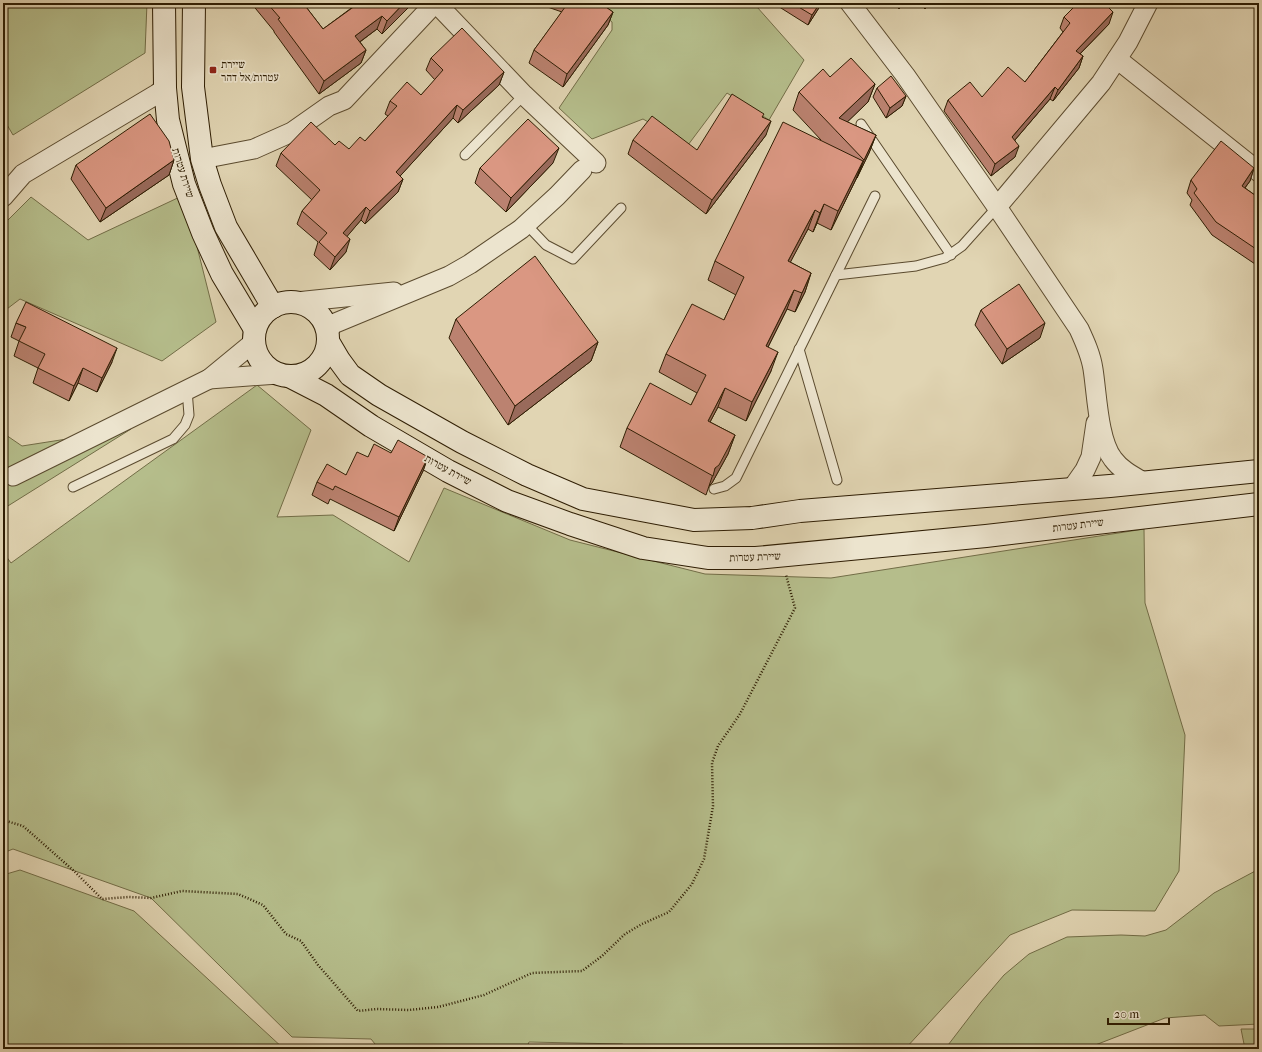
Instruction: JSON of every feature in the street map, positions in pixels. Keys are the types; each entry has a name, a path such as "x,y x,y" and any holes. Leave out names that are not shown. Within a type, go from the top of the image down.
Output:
{"main road":[{"name":"שיירת עטרות","path":"164,3 165,88 168,120 187,191 203,233 254,336"},
{"name":"שיירת עטרות","path":"194,3 193,87 202,159 226,227 273,306"},
{"path":"328,338 322,360 313,370 304,374 284,376 267,368 257,355 254,336 260,318 273,306 285,302 296,302 305,305 317,313 325,323 328,338 339,360 350,375 379,395 462,442 527,475 583,498 630,509 694,520 752,518 800,511 1071,490 1259,471"},
{"name":"שיירת עטרות","path":"284,376 326,395 371,426 448,471 507,501 644,548 708,558 756,558 986,536 1259,504"}],"street":[{"path":"202,159 254,149 292,132 328,106 344,100 436,3 589,166 526,224 498,246 449,276 333,324 328,338"},
{"path":"850,3 905,75 997,207 1079,329 1087,345 1093,368 1097,410 1105,446 1112,459 1124,471 1145,483"},
{"path":"997,207 1101,83 1128,42 1148,3"},
{"path":"1117,59 1259,172"},
{"path":"3,197 23,174 165,88"},
{"path":"296,302 421,288"},
{"path":"14,476 209,379 254,336"},
{"path":"209,379 284,376"},
{"path":"1071,490 1085,470 1091,457 1097,410"}],"lane":[{"path":"465,154 524,95"},
{"path":"861,124 951,255"},
{"path":"714,489 725,486 736,478 875,196"},
{"path":"836,275 916,266 945,258 962,246 997,207"},
{"path":"526,224 546,245 573,259 621,208"},
{"path":"799,349 836,480"},
{"path":"73,487 173,440 185,425 190,415 187,390"}],"path":[{"path":"3,820 22,826 74,871 102,899 129,897 151,898 182,891 238,894 263,905 286,934 301,941 318,965 358,1011 377,1009 409,1010 438,1007 484,995 532,972 582,971 602,956 625,934 642,924 670,912 692,884 704,859 713,806 712,763 718,746 740,714 796,608 781,556"}],"green space":[{"path":"3,3 147,3 145,53 13,135 3,118"},
{"path":"588,3 760,3 757,7 804,60 769,120 727,93 688,145 643,119 592,139 559,108 612,30 612,22"},
{"path":"184,195 216,322 162,361 20,299 3,312 3,225 31,197 88,240"},
{"path":"257,385 311,430 277,517 333,515 409,562 444,488 570,540 705,574 831,578 1144,529 1145,603 1185,735 1179,871 1155,911 1072,910 1010,935 905,1049 638,1049 622,1044 529,1042 526,1049 379,1049 371,1039 292,1037 151,898 13,849 3,853 3,552 11,563"},
{"path":"131,429 3,509 3,433 22,446"},
{"path":"1259,869 1259,1024 1219,1026 1205,1015 1165,1018 1085,1049 945,1049 1004,975 1029,954 1067,937 1121,935 1145,936 1166,930 1214,893"},
{"path":"20,870 134,911 284,1049 3,1049 3,875"},
{"path":"1241,1029 1259,1029 1259,1049 1245,1049"}],"building":[{"path":"267,3 303,3 323,29 359,3 404,3 387,21 382,16 355,36 366,50 324,81 278,19 280,18"},
{"path":"568,3 600,3 613,12 567,74 534,50"},
{"path":"792,3 820,3 812,15"},
{"path":"1078,3 1104,3 1113,12 1076,51 1083,56 1058,90 1055,87 1012,137 1019,146 995,164 948,100 970,82 982,97 1008,67 1025,82 1070,23 1064,17"},
{"path":"462,28 504,72 463,110 457,105 396,172 403,179 370,211 366,207 343,233 350,239 335,257 319,242 327,233 302,211 320,190 281,153 311,122 335,145 339,141 349,149 360,137 365,141 397,106 390,101 407,82 421,95 443,70 431,58"},
{"path":"851,58 875,84 839,118 876,135 864,160 799,92 823,69 830,77"},
{"path":"891,76 906,96 890,108 877,88"},
{"path":"732,94 764,114 762,117 771,121 712,200 633,140 652,116 697,150"},
{"path":"150,114 169,141 174,160 106,208 76,165"},
{"path":"528,119 559,148 511,198 480,168"},
{"path":"783,122 863,161 838,211 824,204 820,213 815,210 788,261 811,273 802,293 794,290 766,346 778,352 752,402 725,388 708,421 735,435 719,465 715,468 713,476 627,428 650,383 691,405 706,375 666,354 692,304 724,320 744,277 715,261"},
{"path":"1221,141 1254,168 1242,186 1259,198 1259,251 1216,222 1194,193 1197,189 1191,180"},
{"path":"535,256 598,342 515,406 456,319"},
{"path":"1019,284 1045,323 1007,349 981,310"},
{"path":"26,302 117,348 102,378 83,368 74,386 38,368 45,354 19,341 26,327 16,323"},
{"path":"398,440 428,457 399,517 335,486 333,490 317,482 327,464 346,475 357,452 368,457 374,444 391,453"}],"place":[{"name":"שיירת עטרות/אל דהר","path":"213,70"}]}
